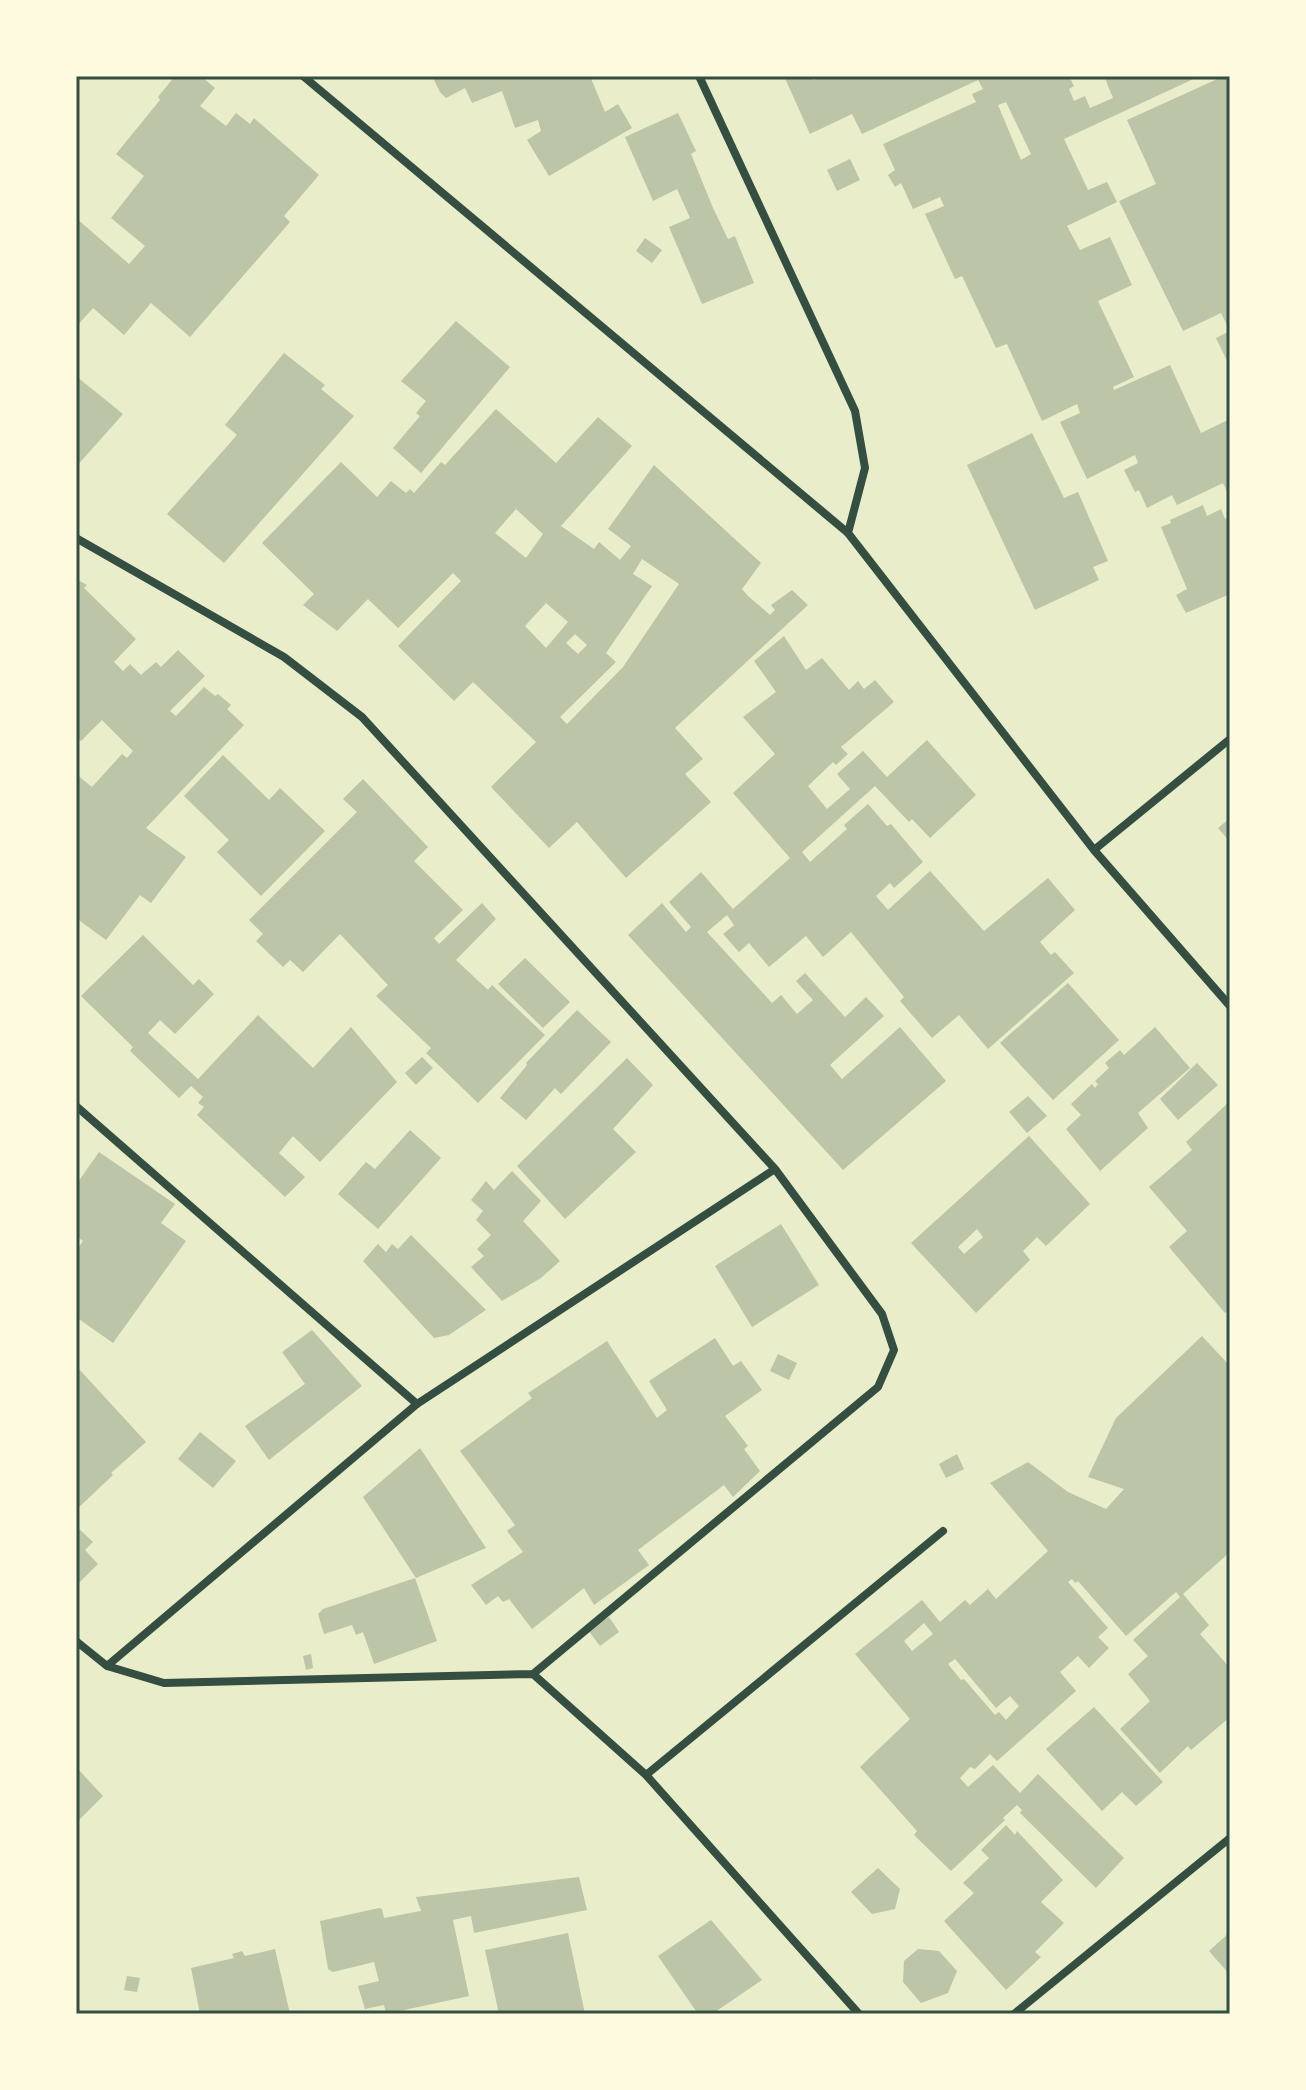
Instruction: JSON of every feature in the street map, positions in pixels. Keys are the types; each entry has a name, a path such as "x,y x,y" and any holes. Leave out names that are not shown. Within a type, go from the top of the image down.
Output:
{"street":[{"path":"303,76 848,533 1094,850 1230,1006"},
{"path":"699,76 855,411 865,468 848,533"},
{"path":"76,538 284,657 362,717 775,1169 882,1314 894,1350 878,1387 533,1674 164,1683 107,1666 76,1641"},
{"path":"1094,850 1230,739"},
{"path":"76,1106 417,1404"},
{"path":"107,1666 417,1404 775,1169"},
{"path":"646,1775 943,1531"},
{"path":"533,1674 646,1775 859,2014"},
{"path":"1014,2014 1230,1838"}],"building":[{"path":"175,76 201,76 215,88 200,106 226,126 236,113 250,124 254,118 319,175 284,216 290,222 190,337 151,303 124,335 93,308 76,327 76,218 129,264 145,246 111,218 144,176 116,154 160,100 158,97"},
{"path":"432,76 590,76 605,112 618,104 632,128 549,176 527,140 541,131 538,120 515,128 502,91 472,103 465,88 446,98"},
{"path":"784,76 811,76 813,80 823,76 1069,76 1074,86 1069,89 1074,101 1085,96 1090,108 1113,98 1104,76 1200,76 1064,139 1088,190 1107,182 1117,202 1067,226 1080,250 1110,237 1132,285 1098,301 1134,377 1113,387 1114,390 1170,365 1201,433 1230,419 1230,498 1223,483 1177,505 1172,495 1147,508 1139,490 1135,492 1124,470 1138,463 1135,455 1087,479 1060,422 1080,413 1077,404 1042,421 1007,344 996,348 962,276 955,279 925,214 944,206 940,197 913,209 901,183 895,187 888,175 895,170 883,144 976,102 972,94 983,89 978,80 862,134 852,114 810,134","holes":["1006,102 1031,154 1021,160 998,105"]},
{"path":"1230,76 1230,331 1221,313 1183,331 1119,201 1156,184 1127,120"},
{"path":"678,113 696,151 691,154 713,208 728,239 735,236 754,283 702,304 669,227 690,218 677,189 653,201 625,137"},
{"path":"850,159 860,180 837,191 827,170"},
{"path":"645,238 662,250 652,263 636,251"},
{"path":"456,321 510,367 421,473 393,448 420,416 416,413 426,401 401,381"},
{"path":"1230,331 1230,367 1216,338"},
{"path":"284,353 325,385 321,389 354,416 224,563 167,514 237,435 225,425"},
{"path":"76,376 123,414 76,467"},
{"path":"496,409 556,463 598,417 632,446 561,526 594,549 599,542 620,560 631,546 608,529 654,465 761,563 742,589 748,596 770,615 775,610 771,605 792,590 808,605 675,728 703,759 685,774 711,802 626,878 577,822 549,848 491,787 536,742 473,682 454,701 398,646 461,581 453,573 398,628 368,599 337,631 303,605 314,594 262,543 341,462 377,497 391,481 406,493 410,489 414,493 441,462 445,465","holes":["516,509 543,534 526,558 495,533","642,559 679,584 623,667 567,724 560,717 616,662 606,653 652,586 633,574","546,603 568,622 546,648 525,626","575,634 587,645 578,654 566,643"]},
{"path":"1032,433 1064,498 1078,492 1108,561 1093,567 1099,580 1035,610 967,465"},
{"path":"1203,505 1207,516 1221,509 1225,519 1230,517 1230,594 1186,613 1176,595 1187,589 1161,527"},
{"path":"76,579 87,585 84,588 136,639 114,662 123,671 130,664 141,675 156,662 161,667 178,650 205,676 170,711 176,716 204,687 231,705 227,709 244,725 146,828 186,857 151,903 140,895 106,940 76,918 76,774 92,787 122,754 127,758 133,751 102,720 81,741 76,736"},
{"path":"784,636 806,670 822,658 849,690 858,681 864,689 875,680 894,702 841,747 848,754 836,765 833,762 808,786 827,809 850,789 837,774 863,751 887,777 927,740 976,795 930,838 912,819 909,822 875,786 802,852 810,862 847,829 844,825 868,804 887,826 891,824 923,862 894,888 890,883 876,896 888,910 930,871 984,931 1048,878 1075,910 1040,942 1051,955 1055,952 1074,973 988,1049 959,1015 932,1038 900,1001 904,997 851,932 823,957 806,936 769,967 749,943 739,952 723,934 734,925 727,915 707,932 772,1003 781,995 797,1014 813,1000 796,981 805,973 845,1017 866,997 884,1016 830,1065 842,1079 900,1027 946,1081 843,1170 628,935 662,903 686,932 691,927 669,902 701,872 733,909 790,858 733,793 775,754 743,717 776,692 754,661"},
{"path":"223,755 269,800 280,788 325,831 261,896 217,852 229,840 184,796"},
{"path":"363,779 428,847 414,861 463,910 434,938 439,944 482,903 496,919 456,960 488,990 492,985 545,1035 478,1103 426,1053 431,1048 376,996 388,985 340,934 303,972 290,960 283,967 256,941 263,934 249,920 357,812 343,799"},
{"path":"1230,818 1230,842 1218,828"},
{"path":"143,935 193,985 199,979 214,994 175,1034 160,1020 148,1033 198,1079 258,1015 313,1068 351,1027 397,1082 320,1162 293,1136 279,1153 305,1177 285,1197 197,1115 204,1107 198,1103 203,1097 191,1086 179,1098 130,1051 133,1047 81,996"},
{"path":"525,958 570,1002 543,1028 498,984"},
{"path":"1068,983 1119,1040 1053,1100 1000,1043"},
{"path":"577,1010 611,1042 561,1094 555,1088 526,1120 500,1098 526,1063"},
{"path":"1155,1027 1190,1068 1138,1113 1148,1128 1100,1171 1066,1129 1081,1115 1071,1104 1092,1084 1095,1088 1098,1084 1095,1081 1109,1068 1105,1063 1120,1050 1124,1055"},
{"path":"422,1057 433,1068 416,1085 405,1073"},
{"path":"627,1058 653,1085 613,1129 636,1152 565,1219 517,1166"},
{"path":"1197,1063 1218,1085 1178,1120 1160,1099"},
{"path":"1028,1096 1047,1116 1027,1133 1009,1112"},
{"path":"1230,1101 1230,1308 1225,1313 1169,1247 1187,1231 1149,1187 1192,1150 1186,1142"},
{"path":"410,1130 441,1158 378,1229 338,1194 366,1162 375,1169"},
{"path":"1029,1136 1090,1204 1046,1246 1037,1237 1023,1251 1030,1260 976,1313 911,1243","holes":["977,1229 983,1237 964,1254 958,1247"]},
{"path":"99,1152 175,1204 161,1223 186,1241 113,1343 76,1317 76,1251 83,1241 76,1236 76,1185"},
{"path":"512,1171 541,1201 523,1221 560,1261 541,1278 502,1301 471,1267 484,1256 477,1249 491,1235 476,1220 483,1211 471,1200 486,1181 494,1190"},
{"path":"781,1224 819,1285 752,1327 715,1266"},
{"path":"411,1235 486,1310 449,1335 434,1338 363,1261 378,1244 386,1252 392,1244 398,1249"},
{"path":"312,1330 362,1386 269,1460 245,1426 305,1384 282,1352"},
{"path":"1202,1336 1230,1366 1230,1552 1183,1594 1209,1625 1200,1634 1230,1668 1230,1717 1191,1750 1188,1746 1160,1773 1120,1729 1150,1701 1128,1674 1148,1656 1133,1640 1180,1597 1176,1592 1126,1636 1078,1581 1075,1583 1072,1579 1068,1582 1108,1628 1098,1637 1109,1648 1089,1668 1078,1656 1060,1672 1076,1691 997,1761 990,1754 960,1778 968,1787 993,1765 1020,1793 1038,1774 1124,1858 1096,1888 1020,1813 1022,1810 1017,1805 951,1871 914,1835 917,1831 860,1767 910,1719 855,1654 922,1600 940,1622 965,1600 970,1605 988,1589 996,1599 1048,1551 990,1483 1028,1462 1068,1492 1106,1509 1124,1489 1088,1477 1116,1418","holes":["924,1623 933,1634 912,1651 904,1641","955,1659 996,1708 1010,1696 1019,1706 1006,1720 999,1712 995,1715 964,1679 961,1680 948,1664"]},
{"path":"715,1338 733,1366 741,1361 762,1390 725,1416 748,1446 744,1449 760,1471 733,1497 724,1485 638,1550 649,1565 594,1605 584,1588 532,1629 509,1599 503,1602 498,1596 486,1605 471,1585 523,1552 507,1531 515,1525 460,1451 532,1398 528,1393 607,1341 657,1418 667,1410 649,1381"},
{"path":"778,1354 797,1363 789,1380 770,1371"},
{"path":"78,1368 146,1442 76,1510 76,1441 79,1438 76,1435"},
{"path":"200,1432 236,1461 213,1488 178,1459"},
{"path":"420,1448 486,1548 416,1578 363,1497"},
{"path":"957,1454 964,1469 946,1478 939,1464"},
{"path":"76,1526 93,1542 85,1550 98,1564 76,1586"},
{"path":"415,1578 437,1641 374,1664 363,1632 356,1635 352,1625 324,1634 318,1614 323,1609"},
{"path":"609,1617 619,1632 600,1646 588,1630"},
{"path":"311,1654 313,1668 306,1670 303,1656"},
{"path":"1094,1707 1163,1782 1136,1806 1122,1792 1102,1811 1046,1749"},
{"path":"76,1767 103,1796 76,1823"},
{"path":"1006,1825 1015,1835 1017,1831 1063,1880 1041,1902 1064,1923 1035,1952 1041,1957 1006,1990 944,1921 974,1893 963,1883 989,1858 981,1850"},
{"path":"878,1868 900,1889 895,1909 872,1914 851,1892"},
{"path":"579,1877 587,1910 474,1933 471,1916 453,1920 469,1996 386,2014 384,2005 365,2009 358,1986 379,1981 374,1962 333,1972 328,1969 320,1921 379,1908 384,1918 421,1911 416,1897"},
{"path":"711,1920 762,1980 712,2014 698,2014 658,1956"},
{"path":"1230,1932 1230,1975 1209,1951"},
{"path":"568,1933 585,2014 499,2014 485,1950"},
{"path":"275,1949 290,2014 200,2014 191,1968 234,1958 232,1954 242,1951 245,1956"},
{"path":"918,1949 939,1951 957,1971 948,1993 921,2003 903,1982 904,1961"},
{"path":"127,1976 140,1978 137,1992 124,1990"}]}
